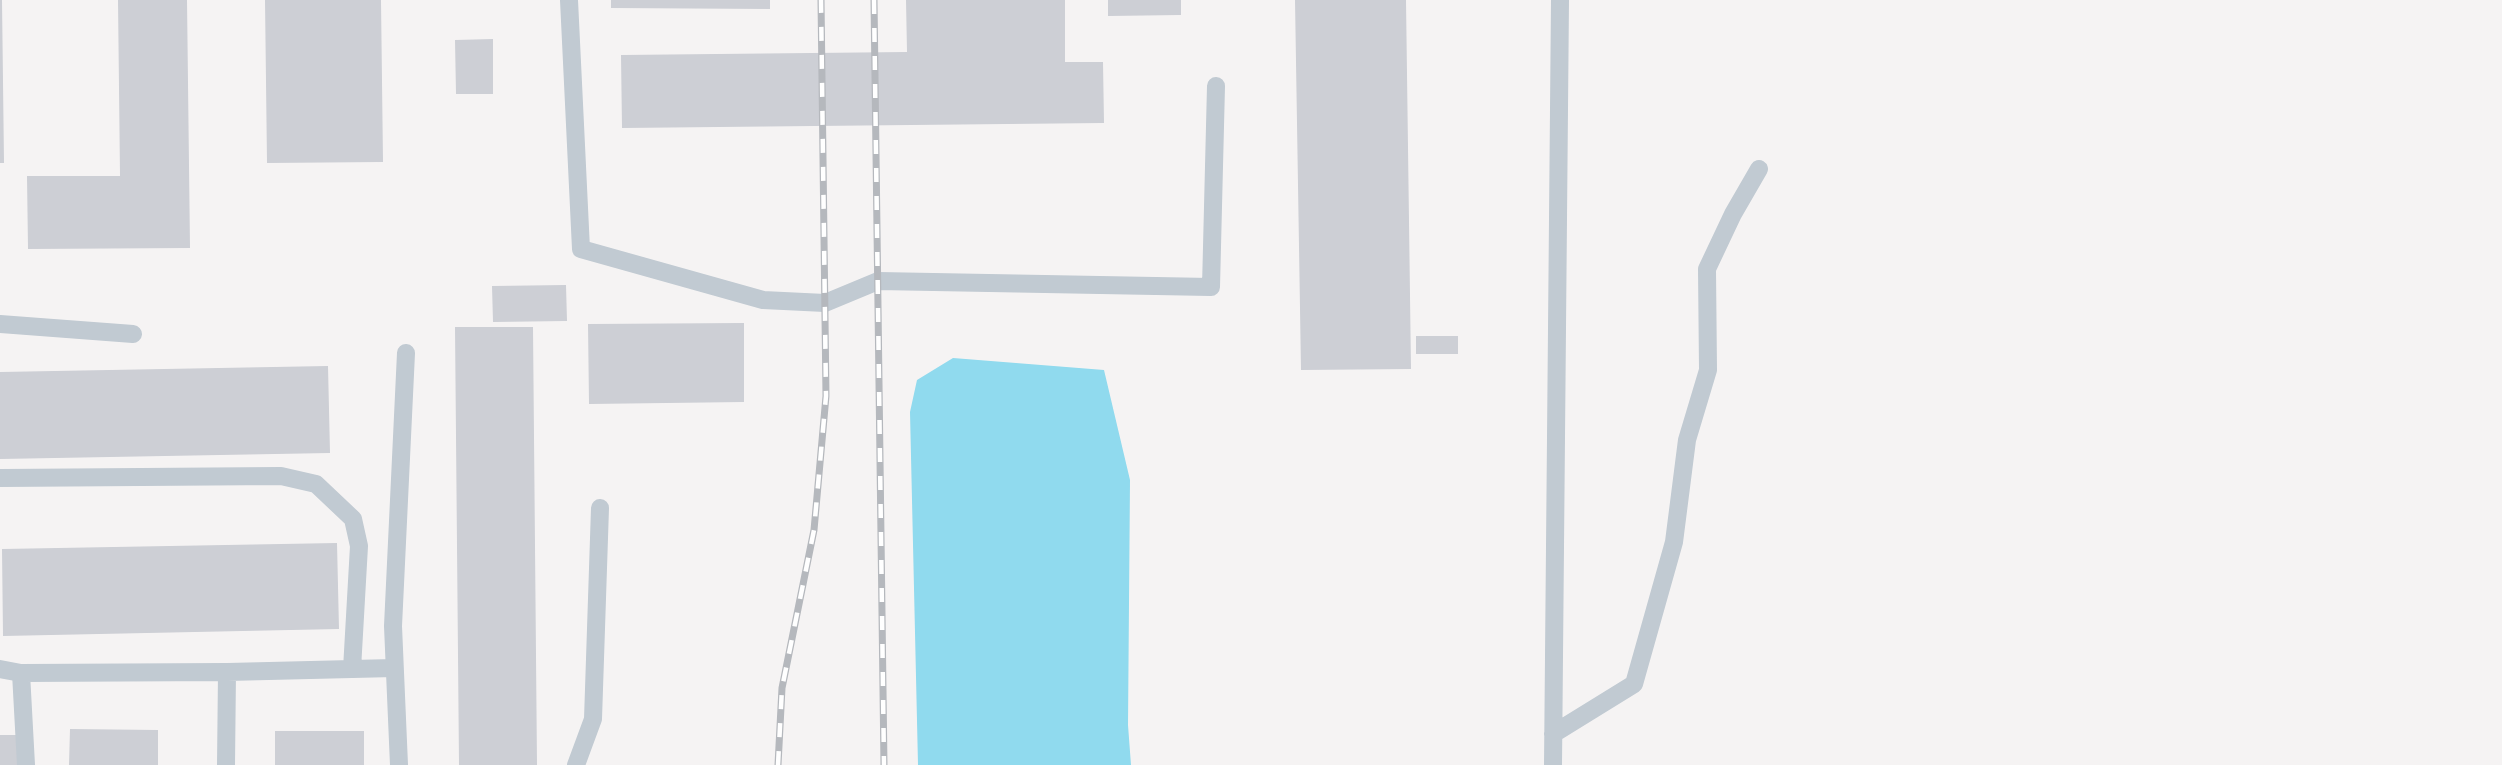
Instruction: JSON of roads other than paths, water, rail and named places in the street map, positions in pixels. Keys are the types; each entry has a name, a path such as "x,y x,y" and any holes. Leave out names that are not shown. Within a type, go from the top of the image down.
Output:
{"lane":[{"path":"569,0 581,249 763,300 825,303 878,281 1211,287 1216,86"},
{"path":"1553,765 1560,0"},
{"path":"1553,734 1634,684 1674,542 1687,440 1707,370 1707,269 1733,214 1759,169"},
{"path":"0,324 133,334"},
{"path":"399,765 393,626 406,353"},
{"path":"0,478 281,476 316,484 353,519 359,546 352,669"},
{"path":"576,765 593,719 600,508"},
{"path":"0,669 21,673 394,668"},
{"path":"226,765 227,672"},
{"path":"21,673 26,765"}],"water":[{"path":"953,358 1104,370 1130,480 1128,725 1131,765 918,765 910,412 917,380"}],"railway":[{"path":"778,765 782,688 814,530 826,396 821,0"},
{"path":"874,0 884,765"}]}
